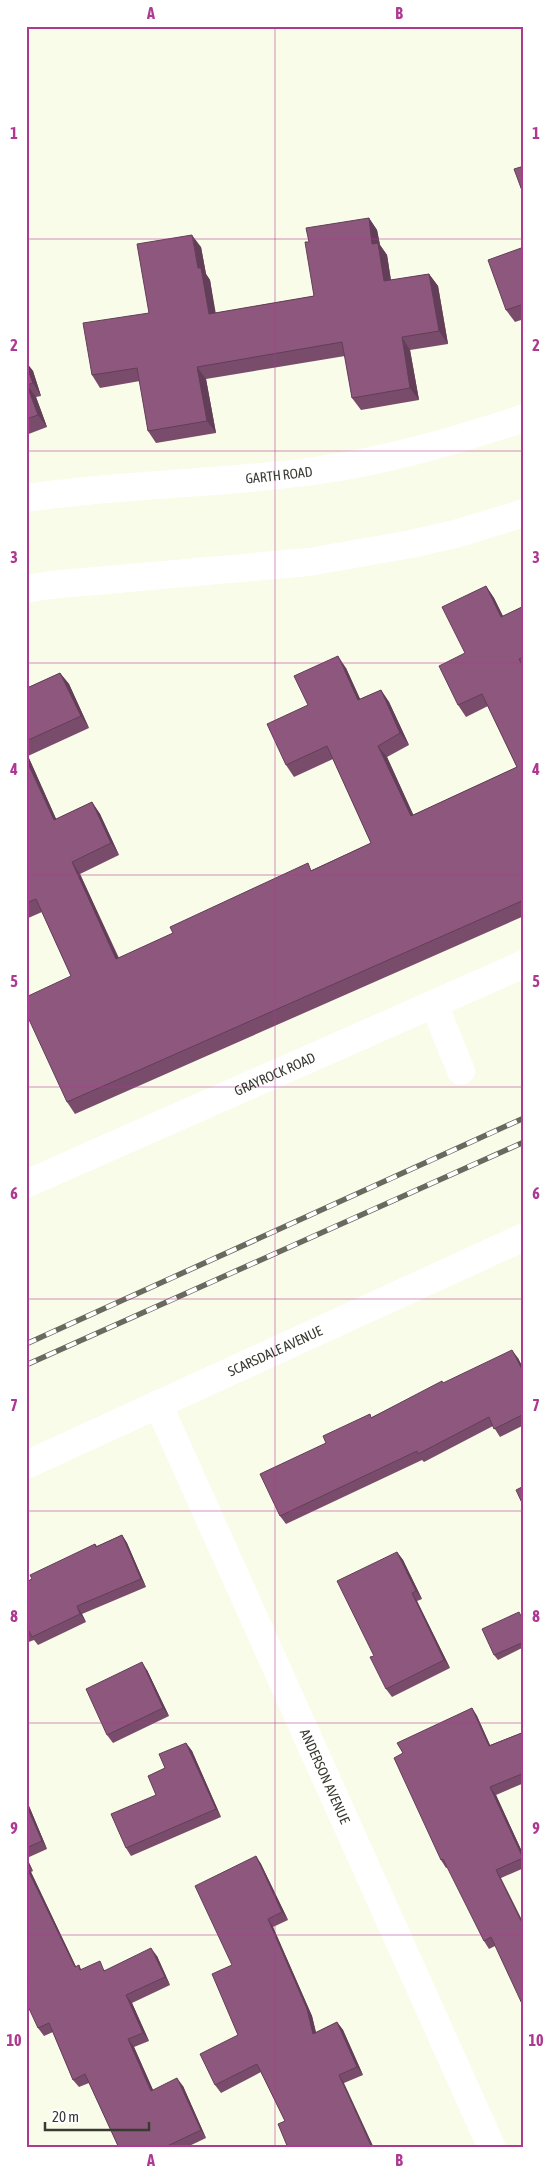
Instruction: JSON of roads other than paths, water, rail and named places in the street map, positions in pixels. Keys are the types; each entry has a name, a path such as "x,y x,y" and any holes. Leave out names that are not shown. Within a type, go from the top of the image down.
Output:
{"street":[{"name":"GARTH ROAD","path":"26,498 84,490 261,477 354,465 466,437 524,418"},
{"path":"26,589 50,584 309,562 411,544 455,534 524,513"},
{"name":"GRAYROCK ROAD","path":"26,1184 524,964"},
{"path":"434,1004 460,1071"},
{"name":"SCARSDALE AVENUE","path":"26,1465 524,1237"},
{"name":"ANDERSON AVENUE","path":"158,1404 492,2148"}],"railway":[{"path":"26,1344 524,1118"},
{"path":"26,1365 524,1142"}]}
